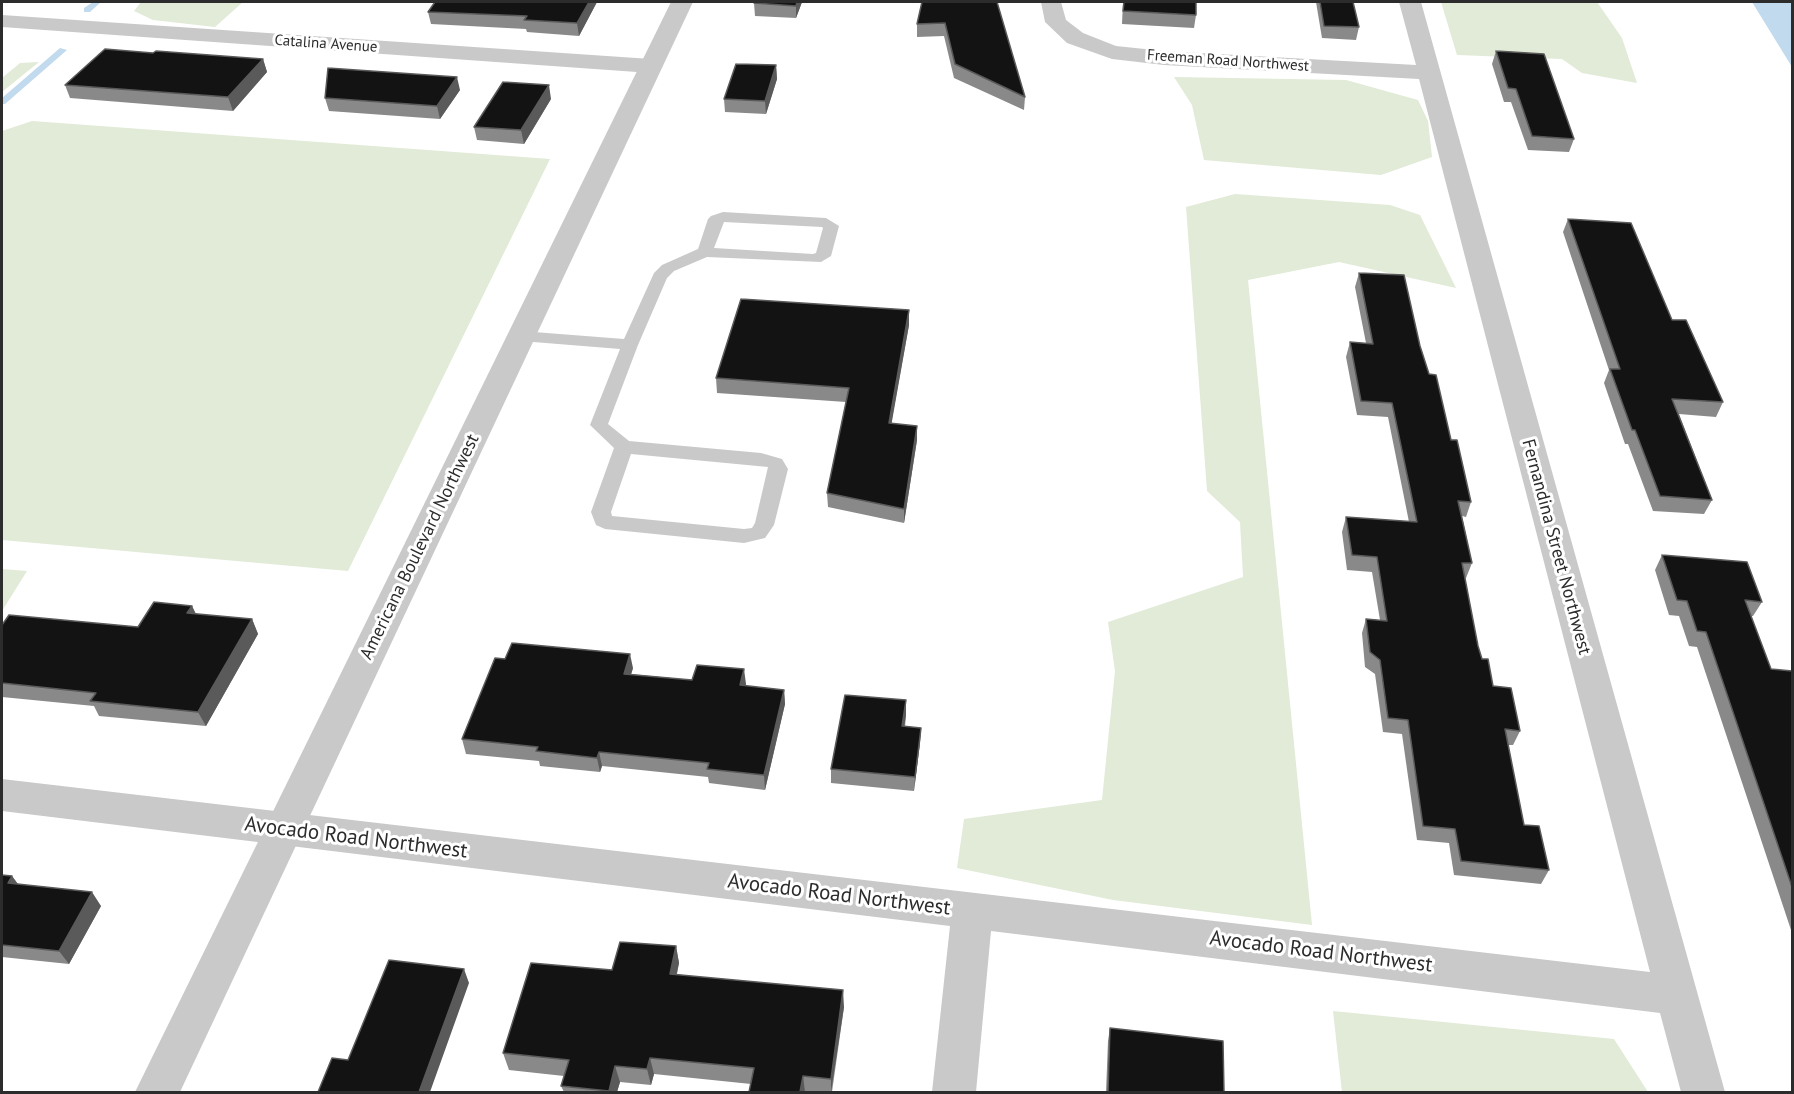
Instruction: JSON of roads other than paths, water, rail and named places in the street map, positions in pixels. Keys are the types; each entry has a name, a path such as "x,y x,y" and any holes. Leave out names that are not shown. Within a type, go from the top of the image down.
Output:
{"street":[{"name":"Americana Boulevard Northwest","path":"157,1092 682,2"},
{"name":"Freeman Road Northwest","path":"1051,2 1056,22 1075,38 1112,52 1164,58 1430,73"},
{"name":"Fernandina Street Northwest","path":"1410,2 1703,1092"},
{"name":"Catalina Avenue","path":"2,21 651,66"},
{"name":"Avocado Road Northwest","path":"2,795 1676,995"},
{"path":"954,1092 972,910"}],"lane":[{"path":"624,447 601,512 603,520 612,524 744,536 758,533 764,525 779,469 775,463 761,459 624,447 599,425 660,276 668,268 705,252 815,259 823,256 831,226 826,223 723,217 716,219 705,252"},
{"path":"522,336 630,345"}],"water":[{"path":"1752,2 1792,2 1792,67"}],"waterway":[{"path":"87,10 97,2"},
{"path":"2,102 63,50"}]}
